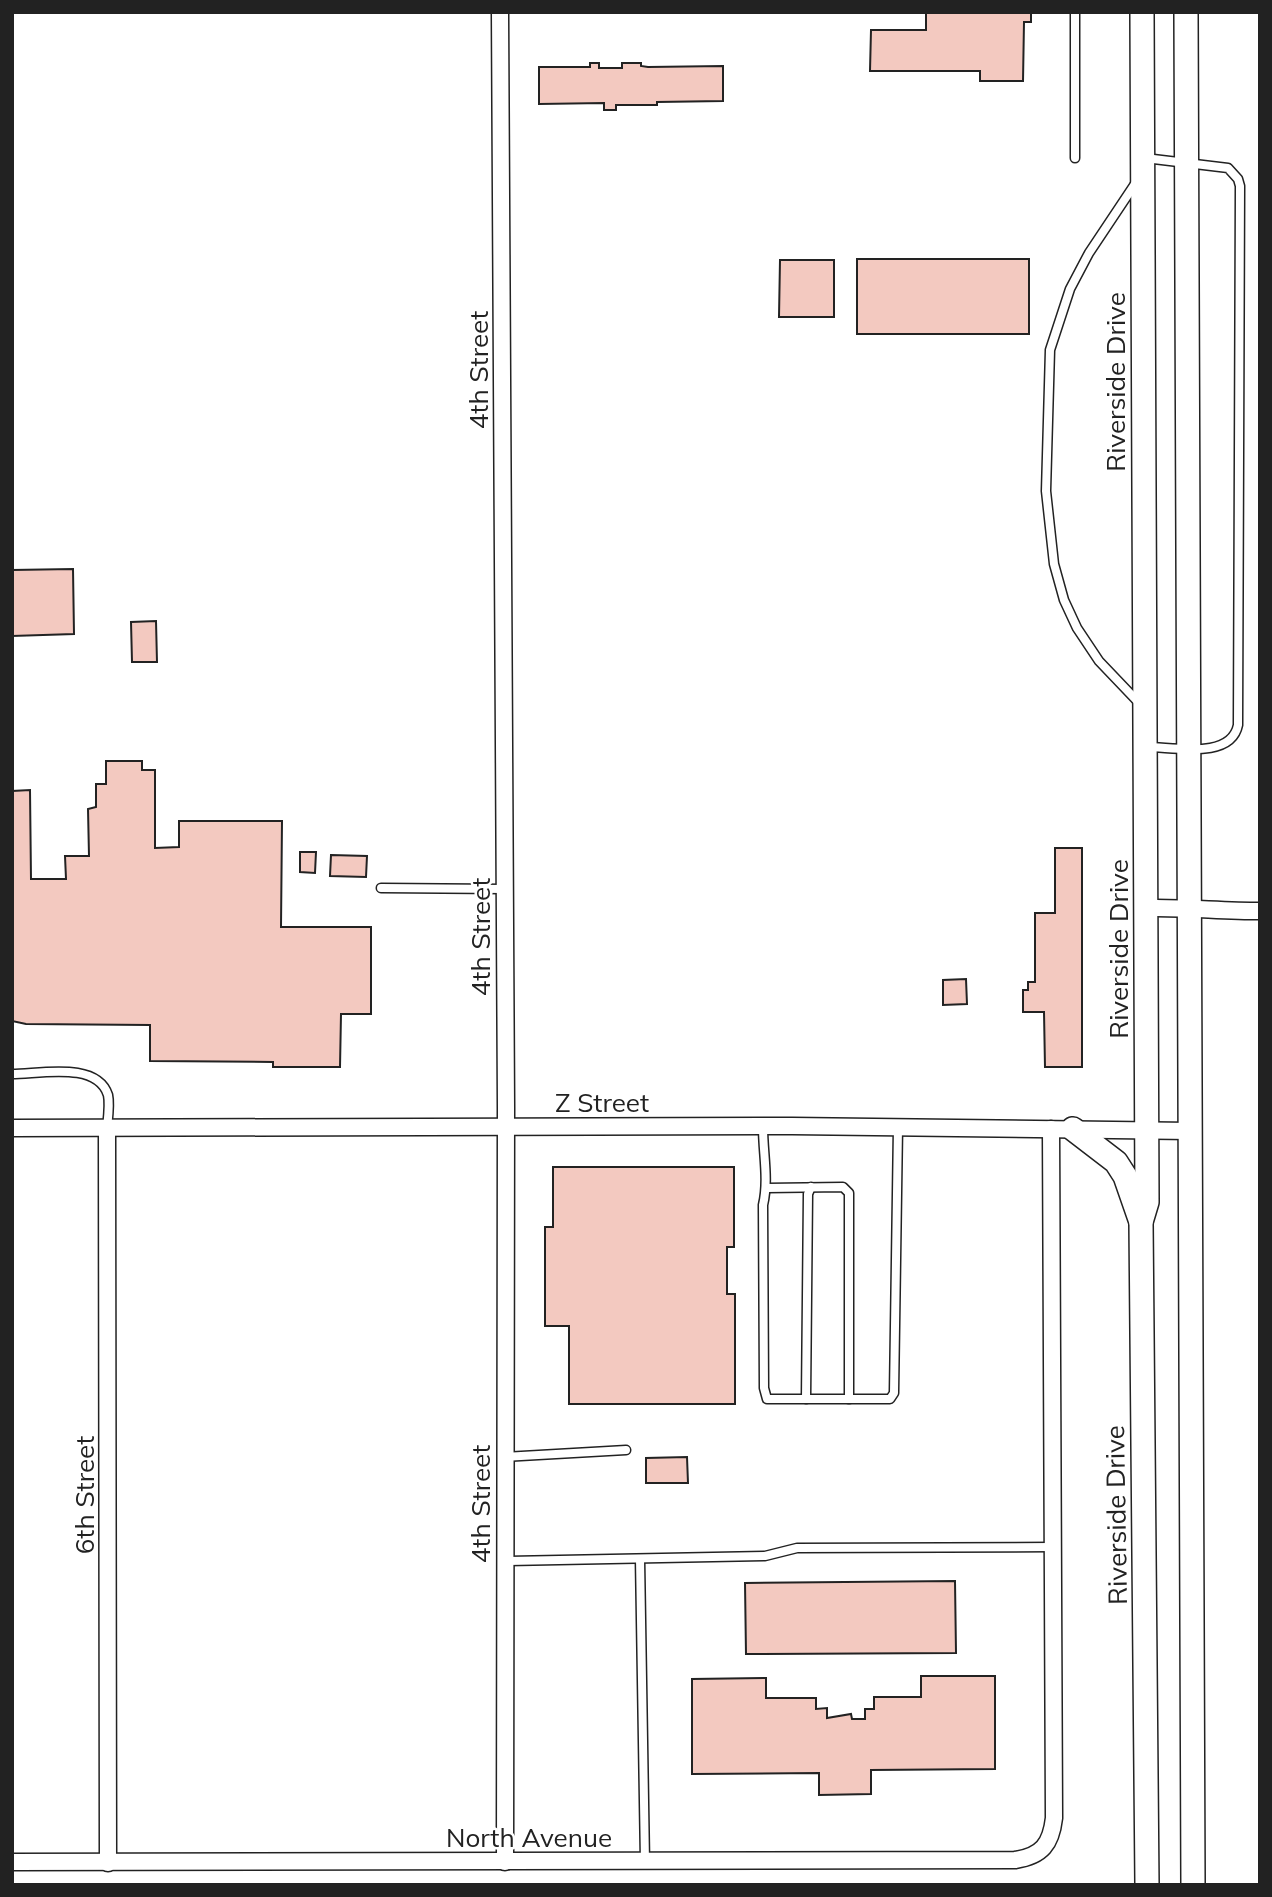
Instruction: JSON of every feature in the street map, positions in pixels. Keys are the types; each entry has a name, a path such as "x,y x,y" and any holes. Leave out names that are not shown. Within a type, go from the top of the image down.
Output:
{"street":[{"name":"4th Street","path":"500,12 505,889 505,1862"},
{"name":"Riverside Drive","path":"1142,12 1147,1202 1141,1222 1147,1885"},
{"path":"1186,12 1193,1885"},
{"path":"1146,908 1189,906 1205,911 1260,911"},
{"name":"Z Street","path":"12,1128 763,1127 1191,1131"},
{"name":"6th Street","path":"107,1128 108,1863"},
{"path":"1062,1129 1116,1163 1125,1176 1141,1222"},
{"path":"1053,1548 1062,1129"},
{"name":"North Avenue","path":"12,1863 1031,1858 1044,1850 1052,1835 1054,1818 1053,1548"}],"lane":[{"path":"1075,12 1075,158"},
{"path":"1146,711 1099,661 1077,628 1064,600 1054,564 1046,491 1050,350 1070,289 1143,165 1228,168 1238,179 1240,186 1238,725 1236,735 1222,746 1146,747"},
{"path":"381,888 505,889"},
{"path":"12,1074 85,1074 99,1079 108,1096 107,1128"},
{"path":"763,1127 763,1161 767,1188 763,1205 764,1388 767,1399 890,1399 894,1393 898,1128"},
{"path":"806,1399 808,1194 811,1187"},
{"path":"767,1188 844,1187 849,1193 849,1399"},
{"path":"504,1457 625,1450"},
{"path":"505,1561 765,1556 797,1548 1053,1548"},
{"path":"640,1559 645,1861"}],"building":[{"path":"926,12 1031,12 1031,22 1024,22 1023,81 980,81 980,71 870,71 871,30 926,30"},
{"path":"590,63 599,63 599,68 622,68 622,63 641,63 641,66 648,67 723,66 723,101 616,105 616,110 604,110 604,103 539,104 539,67 590,67"},
{"path":"857,259 1029,259 1029,334 857,334"},
{"path":"780,260 834,260 834,317 779,317"},
{"path":"73,569 74,634 12,636 12,570"},
{"path":"156,621 157,662 132,662 131,622"},
{"path":"106,761 142,761 142,770 155,770 155,848 179,847 179,821 282,821 281,927 371,927 371,1014 341,1014 340,1067 273,1067 273,1062 150,1061 150,1025 26,1024 12,1021 12,791 30,790 31,879 66,879 65,856 89,856 88,809 96,807 96,784 106,784"},
{"path":"1055,848 1082,848 1082,1067 1045,1067 1044,1012 1023,1012 1023,990 1028,990 1028,982 1035,982 1035,913 1055,913"},
{"path":"300,852 316,852 315,873 300,872"},
{"path":"331,855 367,856 366,877 330,876"},
{"path":"966,979 967,1004 943,1005 943,980"},
{"path":"553,1167 734,1167 734,1247 727,1247 727,1294 735,1294 735,1404 569,1404 569,1326 545,1326 545,1227 553,1227"},
{"path":"687,1457 688,1483 646,1483 646,1458"},
{"path":"955,1581 956,1653 746,1654 745,1583"},
{"path":"921,1676 995,1676 995,1769 871,1770 871,1794 819,1795 819,1773 692,1774 692,1679 766,1678 766,1698 816,1698 816,1709 827,1708 827,1718 851,1714 852,1719 865,1719 865,1709 874,1709 874,1697 921,1697"}]}
